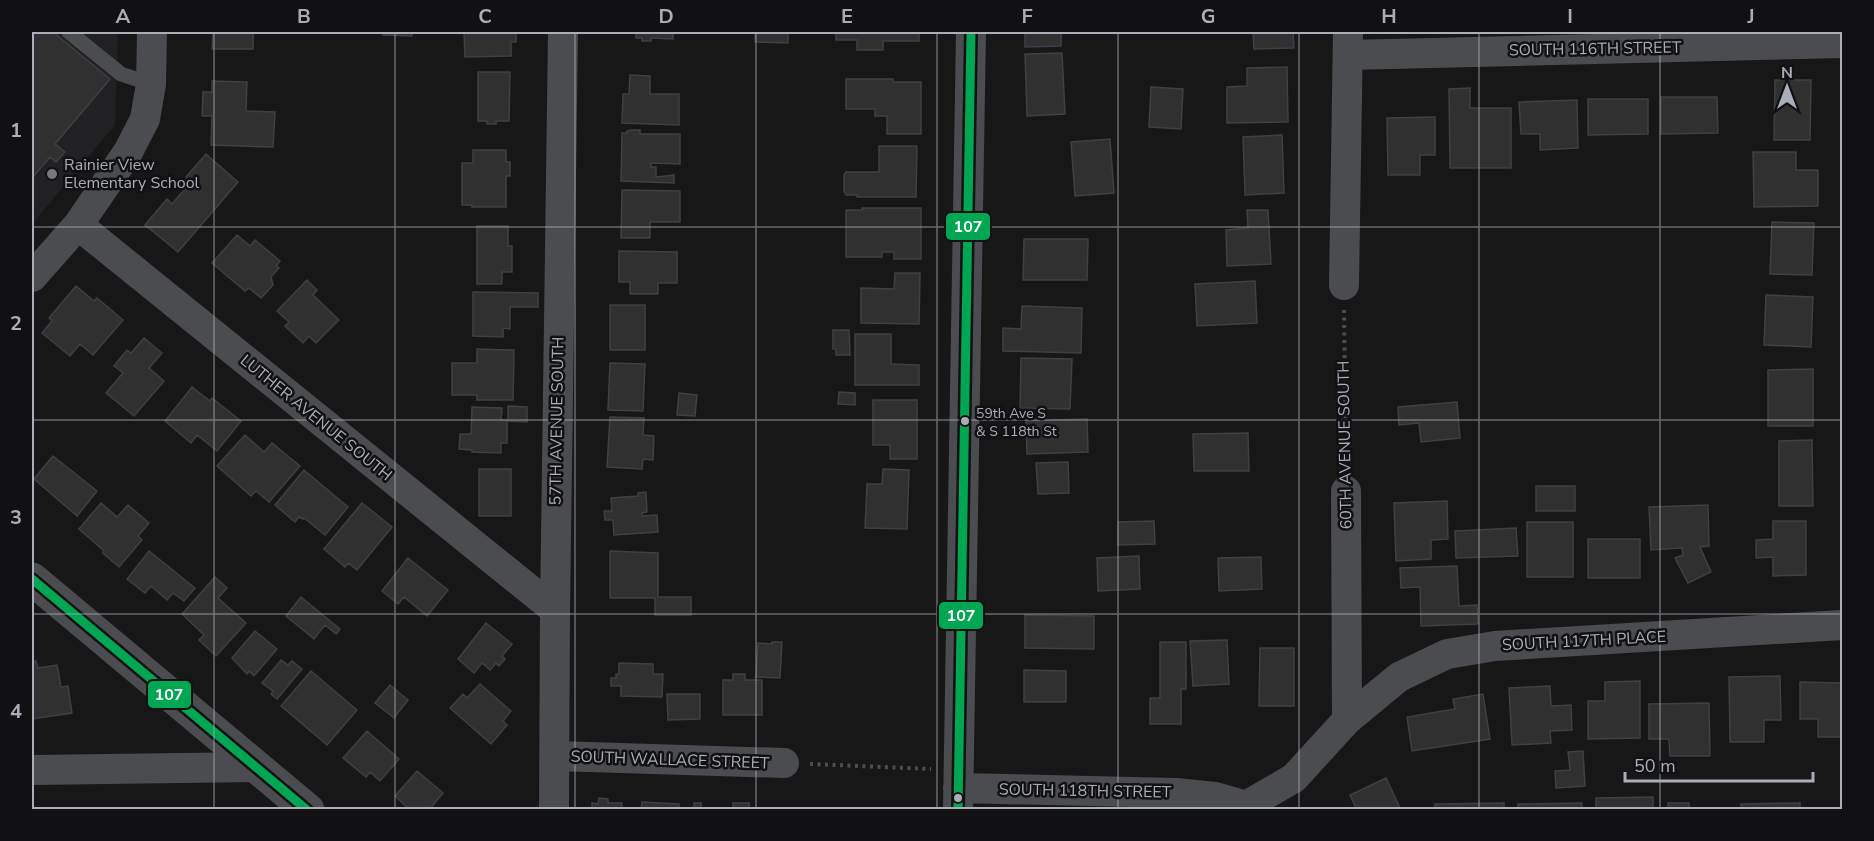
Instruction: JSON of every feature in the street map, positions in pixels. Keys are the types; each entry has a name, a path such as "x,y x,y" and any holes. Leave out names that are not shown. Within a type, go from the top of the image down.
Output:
{"street":[{"path":"32,277 78,225 128,152 146,119 152,32"},
{"name":"57TH AVENUE SOUTH","path":"554,810 563,32"},
{"path":"958,789 971,32"},
{"name":"SOUTH 116TH STREET","path":"1348,43 1596,40 1842,43"},
{"path":"1344,285 1348,43"},
{"name":"LUTHER AVENUE SOUTH","path":"78,225 555,610"},
{"name":"60TH AVENUE SOUTH","path":"1346,491 1347,720"},
{"path":"32,579 308,810"},
{"name":"SOUTH 117TH PLACE","path":"1347,720 1400,677 1447,654 1495,646 1842,625"},
{"path":"1248,808 1294,778 1347,720"},
{"name":"SOUTH WALLACE STREET","path":"556,756 784,763"},
{"path":"32,770 258,767"},
{"name":"SOUTH 118TH STREET","path":"958,789 1176,793 1215,797 1248,808"}],"lane":[{"path":"69,32 121,75 150,84"}],"path":[{"name":"60TH AVENUE SOUTH","path":"1344,285 1346,491"},
{"path":"784,763 958,789"}],"shaded area":[{"name":"Rainier View Elementary School","path":"32,32 118,32 115,125 32,224"},
{"path":"977,807 1165,809 977,810"}],"building":[{"path":"32,32 53,32 110,79 55,144 65,152 56,162 50,157 32,178"},
{"path":"213,32 253,32 253,49 212,49"},
{"path":"383,32 412,32 412,36 383,35"},
{"path":"464,32 516,32 516,42 511,42 511,56 465,57"},
{"path":"636,32 673,32 673,39 651,38 651,41 642,41 642,38 636,38"},
{"path":"755,32 788,32 788,43 755,42"},
{"path":"836,32 919,32 919,41 883,41 883,50 857,50 857,40 836,40"},
{"path":"1025,32 1061,32 1061,46 1025,47"},
{"path":"1253,32 1293,32 1294,48 1254,49"},
{"path":"1062,53 1065,114 1027,116 1025,54"},
{"path":"1287,67 1288,122 1227,123 1227,87 1247,86 1247,68"},
{"path":"478,72 510,72 509,121 487,124 487,121 478,121"},
{"path":"630,75 650,76 650,94 679,94 679,125 622,123 623,94 629,94"},
{"path":"846,79 893,79 893,82 921,82 921,134 887,134 887,116 875,116 875,109 846,109"},
{"path":"1775,80 1811,80 1810,140 1774,140"},
{"path":"212,81 247,82 246,111 275,112 273,147 211,145 212,116 202,116 203,92 212,92"},
{"path":"1151,87 1183,89 1181,129 1149,127"},
{"path":"1470,88 1470,108 1511,108 1511,168 1450,168 1449,89"},
{"path":"1661,97 1717,97 1718,133 1661,134"},
{"path":"1588,99 1648,99 1648,134 1588,135"},
{"path":"1577,100 1578,148 1540,150 1540,134 1521,134 1519,102"},
{"path":"1435,117 1435,155 1420,155 1420,175 1388,175 1387,118"},
{"path":"640,130 640,134 680,134 680,164 651,163 651,167 656,167 656,177 674,175 674,183 621,181 622,133"},
{"path":"1282,135 1284,193 1245,195 1243,137"},
{"path":"1110,139 1114,193 1075,196 1071,142"},
{"path":"879,146 917,146 916,197 846,195 844,175 846,172 879,172"},
{"path":"473,150 506,150 506,162 510,162 510,176 506,176 506,207 462,205 462,163 473,163"},
{"path":"1753,152 1796,152 1796,170 1818,170 1818,206 1754,207"},
{"path":"206,154 238,182 178,252 145,225 167,199 172,204 191,182 186,177"},
{"path":"622,190 680,191 680,222 650,222 650,238 621,238"},
{"path":"862,208 921,208 921,259 894,259 894,252 882,252 882,257 846,257 846,210 862,210"},
{"path":"1247,210 1268,210 1271,264 1227,266 1226,230 1248,228"},
{"path":"1772,222 1814,223 1812,275 1770,274"},
{"path":"477,226 508,226 508,246 512,246 512,272 502,272 502,284 477,284"},
{"path":"237,235 250,246 255,240 280,261 276,266 279,268 271,277 273,285 261,298 249,288 245,291 212,263"},
{"path":"1024,239 1088,239 1087,280 1023,280"},
{"path":"619,251 677,252 677,283 658,283 658,294 630,294 630,282 619,282"},
{"path":"895,273 920,273 919,324 861,323 861,288 894,289"},
{"path":"307,280 317,290 313,295 339,320 316,343 309,336 303,343 285,326 289,322 277,311"},
{"path":"1255,281 1257,323 1197,326 1195,284"},
{"path":"76,286 94,301 97,298 123,320 93,355 80,344 70,356 42,333 52,321 49,318"},
{"path":"473,292 538,293 538,307 510,307 510,329 503,328 503,337 473,336"},
{"path":"1766,295 1813,297 1811,347 1764,345"},
{"path":"610,305 645,305 645,350 610,350"},
{"path":"1022,306 1082,308 1081,353 1003,351 1003,328 1021,329"},
{"path":"833,330 849,330 850,355 836,355 836,349 833,349"},
{"path":"855,334 891,334 891,364 919,365 919,385 855,385"},
{"path":"144,338 162,353 149,368 164,381 134,416 106,393 123,373 114,366 127,350 131,353"},
{"path":"477,349 514,350 513,400 477,400 477,395 452,395 452,363 477,363"},
{"path":"1021,358 1072,359 1070,409 1020,408"},
{"path":"610,363 645,364 643,411 608,410"},
{"path":"1813,369 1813,426 1768,426 1768,370"},
{"path":"192,387 210,401 212,398 241,421 217,451 197,435 191,443 165,421"},
{"path":"839,392 855,393 855,405 838,404"},
{"path":"679,393 697,395 695,416 677,415"},
{"path":"873,400 917,400 917,459 890,459 890,445 873,445"},
{"path":"1457,402 1460,438 1421,442 1419,423 1399,425 1398,407"},
{"path":"508,406 527,407 527,422 508,421"},
{"path":"472,407 502,408 501,420 507,420 507,443 501,443 501,453 459,449 460,434 471,434"},
{"path":"610,417 644,418 643,435 654,436 653,460 643,459 642,469 607,467"},
{"path":"1087,419 1088,452 1027,454 1026,421"},
{"path":"1248,433 1249,471 1194,471 1193,434"},
{"path":"245,435 264,452 272,443 300,466 269,502 256,491 251,496 217,466"},
{"path":"1812,440 1813,506 1779,506 1779,441"},
{"path":"53,456 97,491 77,516 34,479"},
{"path":"1068,462 1069,493 1038,494 1036,463"},
{"path":"479,469 511,469 511,516 479,516"},
{"path":"883,469 909,470 907,529 865,528 867,484 882,484"},
{"path":"304,470 348,507 325,535 304,518 299,517 295,522 275,505"},
{"path":"1536,486 1575,486 1575,511 1536,511"},
{"path":"646,492 647,512 642,513 642,516 657,515 658,532 614,535 613,520 605,520 604,511 612,511 611,498 638,496 638,493"},
{"path":"1447,501 1448,539 1431,540 1431,559 1396,561 1394,503"},
{"path":"101,503 117,517 128,505 149,523 138,536 142,540 119,567 79,529"},
{"path":"362,503 392,527 357,570 348,563 345,567 324,549"},
{"path":"1708,505 1709,546 1700,547 1711,572 1688,583 1675,558 1683,555 1682,548 1651,550 1649,507"},
{"path":"1154,521 1155,544 1118,545 1118,522"},
{"path":"1773,521 1806,521 1806,575 1773,576 1773,557 1756,558 1756,540 1773,539"},
{"path":"1527,522 1573,522 1573,577 1527,577"},
{"path":"1516,528 1518,556 1456,558 1455,531"},
{"path":"1588,539 1640,539 1640,578 1588,578"},
{"path":"149,551 195,588 184,601 173,593 167,600 151,586 145,593 127,579"},
{"path":"610,551 658,553 658,597 691,597 691,615 655,615 655,598 610,598"},
{"path":"1139,556 1140,589 1098,591 1097,558"},
{"path":"1261,557 1262,589 1219,591 1218,558"},
{"path":"408,558 448,590 427,616 404,597 398,604 382,591"},
{"path":"1457,566 1459,606 1477,605 1478,624 1421,626 1420,587 1401,588 1400,568"},
{"path":"215,577 227,588 218,598 246,623 216,656 199,640 204,635 182,614"},
{"path":"301,597 340,629 336,634 325,625 314,639 286,616"},
{"path":"1025,615 1094,616 1094,649 1025,648"},
{"path":"486,623 512,644 502,656 505,659 499,666 496,663 490,670 482,663 474,673 458,659"},
{"path":"255,631 277,649 254,676 249,671 247,674 232,658"},
{"path":"1227,640 1229,684 1193,686 1190,641"},
{"path":"772,642 782,642 780,678 756,677 758,643 772,644"},
{"path":"1160,642 1186,642 1186,689 1181,689 1181,724 1150,724 1150,698 1160,698"},
{"path":"1260,648 1294,648 1294,706 1259,706"},
{"path":"281,660 288,665 292,661 302,669 277,699 271,694 273,691 262,683"},
{"path":"36,661 38,668 57,665 61,687 68,686 72,713 32,719 32,662"},
{"path":"619,663 653,664 653,674 663,674 662,697 621,696 621,686 611,686 611,678 616,678 616,674 619,674"},
{"path":"1024,670 1066,671 1066,702 1024,702"},
{"path":"311,671 357,710 327,745 281,706"},
{"path":"733,674 745,674 745,680 762,680 762,715 723,715 723,680 733,680"},
{"path":"1780,676 1781,720 1764,720 1764,742 1730,742 1729,677"},
{"path":"1640,681 1640,738 1588,739 1588,701 1605,701 1605,682"},
{"path":"1800,682 1842,683 1842,737 1818,737 1818,719 1800,719"},
{"path":"480,684 511,711 503,721 507,725 491,744 450,708 463,694 467,698"},
{"path":"390,685 408,700 394,718 375,703"},
{"path":"1550,686 1551,706 1571,705 1572,730 1550,731 1551,743 1512,745 1509,688"},
{"path":"667,694 700,694 700,719 668,720"},
{"path":"1483,694 1490,739 1412,751 1407,717 1455,709 1453,699"},
{"path":"1709,703 1710,756 1670,756 1669,739 1649,739 1649,704"},
{"path":"367,731 399,759 380,781 370,772 366,777 343,758"},
{"path":"1583,751 1585,786 1556,788 1555,771 1570,770 1568,752"},
{"path":"417,771 443,793 429,810 410,810 395,796"},
{"path":"1386,778 1401,810 1357,810 1350,795"},
{"path":"1653,797 1653,810 1596,810 1596,798"},
{"path":"599,798 608,799 608,803 622,803 622,810 592,810 592,803 598,804"},
{"path":"642,802 679,804 679,810 641,810"},
{"path":"694,803 701,803 701,808 723,810 694,810"},
{"path":"733,803 749,803 749,810 733,810"},
{"path":"1504,803 1504,810 1435,810 1435,804"},
{"path":"1582,803 1582,810 1518,810 1518,804"},
{"path":"1668,803 1689,803 1689,810 1668,810"},
{"path":"1800,803 1800,810 1741,810 1741,804"}],"transit line":[{"name":"107","path":"958,810 971,32"},
{"name":"107","path":"32,579 307,810"}],"place":[{"name":"Rainier View Elementary School","path":"52,174"},
{"name":"59th Ave S & S 118th St","path":"965,421"}]}
